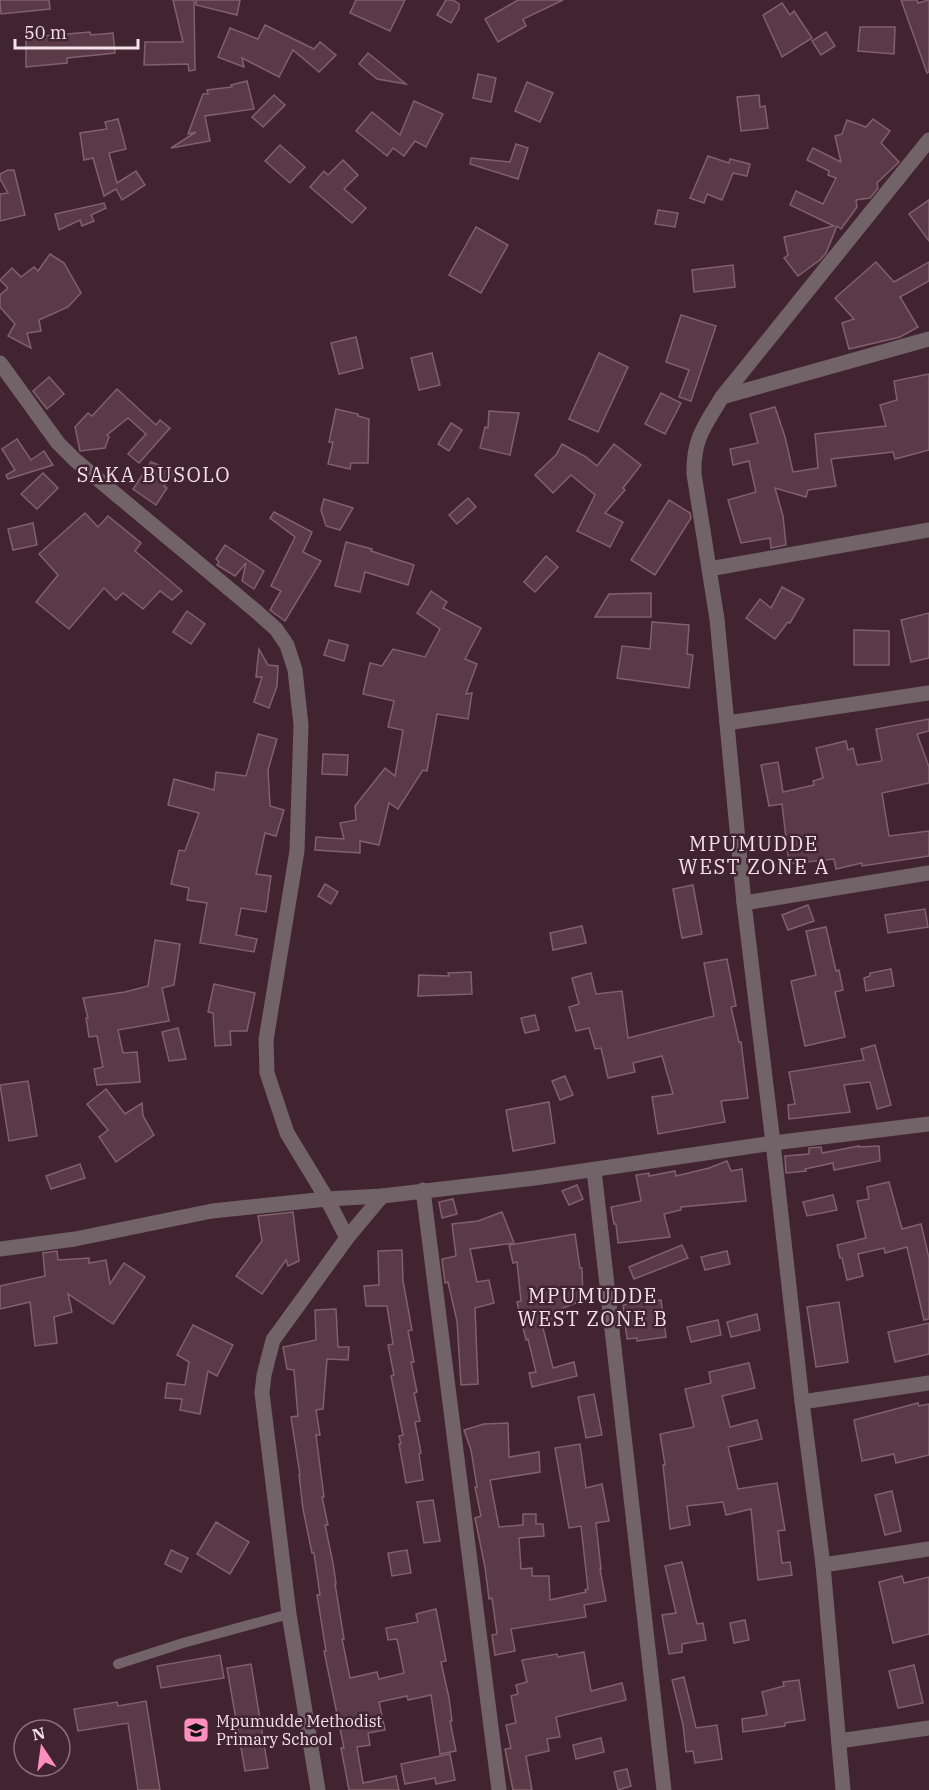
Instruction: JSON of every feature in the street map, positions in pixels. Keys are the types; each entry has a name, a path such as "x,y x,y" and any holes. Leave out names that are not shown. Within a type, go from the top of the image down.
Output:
{"street":[{"path":"843,1790 823,1565 744,903 717,619 693,455 699,436 722,397 929,140"},
{"path":"722,397 929,339"},
{"path":"0,363 66,452 257,612 276,629 286,645 295,670 301,725 301,775 297,851 266,1040 267,1073 287,1133 327,1199 347,1238"},
{"path":"709,568 929,530"},
{"path":"728,723 929,693"},
{"path":"744,903 929,873"},
{"path":"0,1249 75,1239 212,1211 327,1199 382,1196 594,1170 773,1143 929,1124"},
{"path":"594,1170 664,1790"},
{"path":"423,1190 499,1790"},
{"path":"318,1790 289,1614 262,1393 273,1340 347,1238 382,1196"},
{"path":"802,1402 929,1383"},
{"path":"823,1565 929,1549"},
{"path":"839,1741 929,1728"}],"lane":[{"path":"118,1664 183,1643 289,1614"}],"building":[{"path":"0,0 49,0 50,9 1,14"},
{"path":"173,0 194,0 195,70 189,71 188,64 144,65 145,42 183,42"},
{"path":"196,0 240,0 237,15 196,5"},
{"path":"356,0 405,0 390,31 350,13"},
{"path":"446,0 453,0 459,4 459,9 451,23 437,15"},
{"path":"518,0 563,0 523,19 526,26 498,42 485,19"},
{"path":"901,0 917,0 918,3 929,0 929,72 927,73"},
{"path":"782,3 790,15 794,11 812,38 782,57 763,15"},
{"path":"265,25 314,49 320,42 336,55 319,72 293,50 279,77 242,58 244,67 218,57 230,28 258,39"},
{"path":"860,27 895,27 894,54 858,51"},
{"path":"90,32 91,35 113,33 115,53 67,58 67,63 26,67 26,39"},
{"path":"826,32 835,46 821,55 812,41"},
{"path":"368,53 406,84 377,79 359,64"},
{"path":"478,74 496,78 491,102 473,98"},
{"path":"247,81 254,109 205,116 210,141 171,148 196,132 188,134 203,94 208,94 207,90 232,87 231,85"},
{"path":"527,82 553,93 540,122 515,111"},
{"path":"274,95 285,105 263,127 252,117"},
{"path":"759,95 760,107 765,106 768,128 741,131 737,97"},
{"path":"414,101 443,114 426,147 415,141 404,156 393,148 387,156 356,131 372,112 400,135"},
{"path":"118,119 126,149 109,153 117,183 136,171 145,185 122,200 116,189 104,196 93,158 84,160 80,133 107,129 105,122"},
{"path":"873,119 890,131 881,143 899,162 877,183 878,188 870,198 856,200 857,207 841,229 837,226 826,253 798,276 784,258 788,255 784,237 834,226 790,205 796,191 823,204 836,178 828,175 829,171 807,160 813,148 841,162 835,136 842,134 847,120 866,127"},
{"path":"516,144 528,148 518,179 470,164 471,158 510,162"},
{"path":"280,145 305,167 290,183 265,161"},
{"path":"708,156 729,163 730,159 750,164 747,176 733,173 722,200 707,194 704,203 690,198"},
{"path":"343,160 358,175 344,189 366,208 352,223 310,187 324,171 328,175"},
{"path":"14,170 25,215 0,221 0,194 8,193 0,179 0,174"},
{"path":"929,200 929,241 909,214"},
{"path":"104,203 106,208 91,215 94,221 82,226 80,220 59,230 55,214"},
{"path":"658,210 678,213 675,227 655,224"},
{"path":"476,227 508,245 481,293 449,275"},
{"path":"50,254 64,263 81,293 68,307 39,320 41,331 27,333 31,348 8,336 15,324 0,307 0,295 8,288 0,280 12,268 21,277 34,267 38,271"},
{"path":"876,262 894,282 929,262 929,281 900,297 918,327 900,337 849,349 842,323 854,319 835,298"},
{"path":"733,265 735,287 694,292 692,270"},
{"path":"681,315 716,326 691,401 679,397 689,370 666,362"},
{"path":"356,337 363,368 339,374 331,343"},
{"path":"432,353 440,385 419,390 411,358"},
{"path":"599,353 628,367 598,432 569,419"},
{"path":"929,374 929,450 895,459 893,452 831,459 836,486 808,490 806,497 775,488 783,516 786,545 771,548 770,538 741,543 728,500 756,492 749,461 733,465 730,449 758,443 750,414 775,407 793,472 818,468 815,434 886,426 880,405 897,400 894,381"},
{"path":"49,377 64,394 47,409 33,391"},
{"path":"117,389 156,425 160,420 170,428 139,463 128,454 146,434 128,418 107,435 109,437 105,448 80,451 75,427 88,413 92,416"},
{"path":"661,393 681,403 665,434 645,424"},
{"path":"336,409 369,419 368,463 351,463 350,469 328,464 333,442 329,442"},
{"path":"489,411 519,413 510,455 480,448 485,427 488,428"},
{"path":"451,423 462,430 449,451 438,444"},
{"path":"17,439 31,460 44,451 53,465 8,479 6,475 15,470 2,449"},
{"path":"562,444 597,466 614,444 641,465 623,488 625,490 605,513 623,522 610,547 577,531 595,495 571,475 553,493 535,475 556,455"},
{"path":"151,462 177,472 164,486 167,488 156,505 133,489"},
{"path":"43,473 58,488 37,509 21,494"},
{"path":"468,498 476,507 457,524 449,515"},
{"path":"324,499 353,508 340,530 326,526 321,510"},
{"path":"669,500 690,513 691,518 655,575 631,560"},
{"path":"274,512 312,532 303,552 321,561 285,621 270,610 281,591 271,586 295,537 270,518"},
{"path":"85,513 98,527 108,516 141,543 135,551 182,591 172,600 160,591 143,609 123,593 116,600 104,588 69,629 36,602 58,575 39,554"},
{"path":"33,523 37,545 13,550 8,529"},
{"path":"346,542 414,565 408,585 365,572 360,592 335,586"},
{"path":"225,545 264,571 254,589 242,581 246,563 235,576 217,565 219,562 216,559"},
{"path":"546,556 558,567 535,592 524,582"},
{"path":"782,587 804,599 790,623 788,622 775,639 746,618 760,599 771,608"},
{"path":"431,591 447,602 443,608 481,628 465,659 477,664 466,694 472,693 468,719 437,714 427,771 423,770 398,809 389,803 379,845 360,841 360,853 315,850 316,837 344,839 340,823 356,820 355,806 385,768 395,776 403,730 388,727 394,701 363,694 370,663 382,666 393,649 425,657 440,629 417,613"},
{"path":"651,593 651,617 595,617 609,594"},
{"path":"187,611 205,624 191,644 173,632"},
{"path":"929,613 929,658 911,662 901,620"},
{"path":"652,622 689,625 687,654 693,655 689,688 617,678 622,646 650,649"},
{"path":"854,630 889,631 889,665 854,665"},
{"path":"329,640 348,645 344,661 324,655"},
{"path":"259,649 268,665 278,666 277,686 269,708 254,702 262,677 256,677"},
{"path":"929,719 929,731 917,734 929,767 929,783 882,793 889,836 929,831 929,856 862,866 862,863 836,869 834,859 789,864 782,804 769,806 761,765 778,762 783,792 814,785 813,781 823,778 816,748 846,741 848,750 853,748 857,765 882,761 876,729"},
{"path":"258,734 277,739 268,770 270,806 284,810 276,836 265,833 256,874 271,876 266,912 241,908 236,935 257,939 254,952 200,943 207,903 187,900 189,888 171,884 179,850 185,851 199,813 168,805 174,779 214,790 216,772 246,776"},
{"path":"323,754 348,755 347,775 322,774"},
{"path":"325,884 338,892 331,904 318,896"},
{"path":"693,885 702,934 682,938 673,889"},
{"path":"808,905 814,921 788,930 782,915"},
{"path":"925,909 928,927 888,933 885,915"},
{"path":"582,926 586,943 553,950 550,933"},
{"path":"826,927 836,971 839,970 843,990 835,992 845,1037 805,1046 791,981 816,975 806,931"},
{"path":"155,940 180,944 174,985 162,988 169,1021 118,1030 123,1053 137,1052 140,1082 97,1085 94,1069 103,1067 97,1036 89,1037 86,1018 88,1018 83,998 148,986"},
{"path":"727,959 736,1006 731,1007 739,1042 741,1042 748,1098 721,1101 725,1122 658,1134 652,1097 673,1094 662,1056 633,1063 635,1072 608,1078 601,1048 595,1049 589,1028 576,1031 569,1007 579,1004 572,978 591,973 596,994 622,991 628,1038 714,1016 704,963"},
{"path":"891,969 894,986 866,991 864,978 870,976 870,973"},
{"path":"471,972 472,994 418,996 419,975 449,976 448,973"},
{"path":"214,984 255,993 247,1031 230,1031 231,1045 215,1046 213,1013 208,1012"},
{"path":"535,1015 539,1030 525,1033 521,1018"},
{"path":"178,1028 186,1059 169,1061 162,1032"},
{"path":"875,1045 891,1105 877,1109 870,1082 844,1085 850,1112 789,1119 788,1105 795,1104 789,1072 864,1060 861,1049"},
{"path":"565,1076 573,1095 560,1100 552,1081"},
{"path":"28,1081 37,1136 9,1141 0,1085"},
{"path":"106,1089 125,1114 142,1103 143,1116 154,1135 116,1162 99,1137 108,1130 87,1104"},
{"path":"549,1102 555,1143 513,1151 506,1110"},
{"path":"859,1146 879,1146 880,1161 834,1170 833,1163 805,1169 806,1171 786,1173 785,1156 809,1154 809,1148 821,1147 822,1153"},
{"path":"727,1161 731,1171 742,1169 746,1201 681,1207 681,1210 664,1214 670,1237 618,1243 611,1207 641,1201 636,1175 649,1173 649,1176 675,1171 676,1176"},
{"path":"80,1164 85,1178 51,1189 46,1176"},
{"path":"889,1182 902,1229 921,1224 929,1258 929,1319 924,1320 907,1247 885,1253 884,1248 858,1254 863,1276 847,1280 842,1258 840,1258 837,1245 866,1238 857,1201 869,1199 867,1187"},
{"path":"577,1185 583,1199 569,1205 562,1191"},
{"path":"833,1195 837,1210 807,1216 803,1202"},
{"path":"453,1199 457,1214 442,1218 439,1202"},
{"path":"293,1212 299,1261 288,1266 286,1260 262,1294 236,1276 262,1241 258,1216"},
{"path":"502,1212 514,1243 470,1249 477,1282 489,1280 494,1303 475,1308 478,1384 461,1385 457,1321 448,1282 445,1283 442,1259 456,1256 452,1224 478,1221"},
{"path":"575,1234 580,1268 582,1268 583,1300 556,1311 558,1320 542,1324 553,1368 574,1362 577,1376 532,1387 529,1373 536,1372 517,1302 521,1301 517,1262 513,1263 509,1245"},
{"path":"682,1245 688,1258 634,1279 629,1267"},
{"path":"402,1250 403,1281 412,1330 408,1331 417,1392 414,1393 420,1421 415,1422 423,1480 406,1483 399,1444 401,1444 399,1436 403,1435 391,1376 394,1375 388,1345 393,1344 387,1306 366,1306 364,1286 379,1285 378,1251"},
{"path":"57,1251 58,1260 89,1258 89,1263 106,1260 110,1284 124,1263 145,1277 113,1324 68,1294 72,1312 54,1317 57,1343 35,1346 30,1302 0,1309 0,1286 45,1276 43,1253"},
{"path":"727,1251 730,1264 705,1270 701,1257"},
{"path":"661,1300 666,1337 637,1341 637,1338 627,1339 623,1305"},
{"path":"839,1302 848,1362 816,1367 807,1307"},
{"path":"336,1309 338,1347 349,1347 348,1360 327,1359 323,1409 316,1410 320,1435 316,1435 324,1497 322,1497 328,1525 325,1525 350,1678 377,1672 379,1679 404,1673 397,1639 388,1640 386,1628 418,1622 416,1614 436,1609 446,1661 441,1662 449,1698 452,1721 450,1721 456,1751 440,1754 431,1695 408,1700 407,1696 379,1702 385,1730 368,1733 370,1745 357,1747 363,1783 396,1776 399,1790 349,1790 341,1748 344,1748 324,1651 326,1651 317,1595 320,1595 314,1553 312,1553 303,1509 291,1417 298,1416 294,1370 287,1369 283,1347 316,1340 315,1310"},
{"path":"757,1314 760,1330 731,1337 727,1322"},
{"path":"718,1320 721,1335 691,1342 687,1327"},
{"path":"929,1323 929,1354 895,1362 888,1332"},
{"path":"193,1325 233,1345 217,1376 208,1371 200,1414 180,1410 182,1399 165,1398 167,1383 185,1385 189,1362 177,1355"},
{"path":"749,1363 755,1388 722,1396 730,1427 757,1420 762,1439 728,1447 738,1489 777,1483 785,1530 778,1531 782,1563 790,1562 792,1575 758,1580 751,1509 726,1515 723,1502 687,1506 690,1525 670,1529 660,1434 694,1427 685,1389 711,1383 709,1372"},
{"path":"594,1394 602,1435 586,1438 578,1397"},
{"path":"918,1403 919,1406 929,1404 929,1455 896,1463 894,1454 862,1461 854,1420"},
{"path":"508,1423 509,1457 539,1452 540,1472 490,1480 499,1527 523,1525 523,1514 536,1514 536,1524 543,1524 544,1536 519,1538 521,1569 532,1568 532,1576 549,1576 550,1600 586,1592 585,1590 588,1589 581,1526 569,1528 555,1448 580,1444 586,1488 602,1484 609,1521 596,1523 600,1569 606,1601 584,1605 586,1617 511,1629 515,1651 495,1655 492,1635 497,1634 492,1598 489,1599 475,1518 481,1516 471,1450 464,1430 484,1424"},
{"path":"892,1491 901,1531 885,1535 875,1495"},
{"path":"433,1500 440,1541 424,1543 417,1502"},
{"path":"216,1522 249,1542 230,1574 197,1554"},
{"path":"171,1550 188,1558 181,1572 165,1564"},
{"path":"407,1550 411,1573 392,1576 388,1553"},
{"path":"682,1562 697,1624 703,1623 706,1640 682,1644 682,1652 669,1654 662,1615 676,1613 665,1566"},
{"path":"902,1576 904,1583 929,1577 929,1634 893,1643 879,1582"},
{"path":"745,1620 749,1640 734,1643 730,1623"},
{"path":"584,1652 591,1691 622,1683 626,1700 556,1717 560,1737 547,1739 549,1751 526,1756 532,1790 513,1790 505,1749 511,1748 506,1725 516,1723 511,1696 518,1694 516,1685 527,1682 522,1660"},
{"path":"220,1655 224,1678 161,1688 157,1666"},
{"path":"251,1664 268,1768 245,1771 227,1668"},
{"path":"914,1665 923,1703 898,1708 889,1671"},
{"path":"684,1677 696,1728 717,1725 722,1759 695,1763 693,1751 686,1752 683,1725 672,1680"},
{"path":"799,1680 805,1720 785,1723 785,1726 743,1732 742,1719 767,1715 762,1692 784,1686 783,1682"},
{"path":"146,1701 160,1790 138,1790 128,1723 78,1731 74,1709 117,1702 118,1706"},
{"path":"601,1738 604,1752 576,1759 573,1745"},
{"path":"450,1754 455,1780 436,1784 435,1778 405,1784 401,1764"},
{"path":"627,1769 631,1786 618,1790 614,1772"}],"place":[{"name":"Mpumudde Methodist Primary School","path":"196,1730"}],"district":[{"name":"SAKA BUSOLO","path":"154,474"},
{"name":"MPUMUDDE WEST ZONE A","path":"754,854"},
{"name":"MPUMUDDE WEST ZONE B","path":"593,1306"}]}
